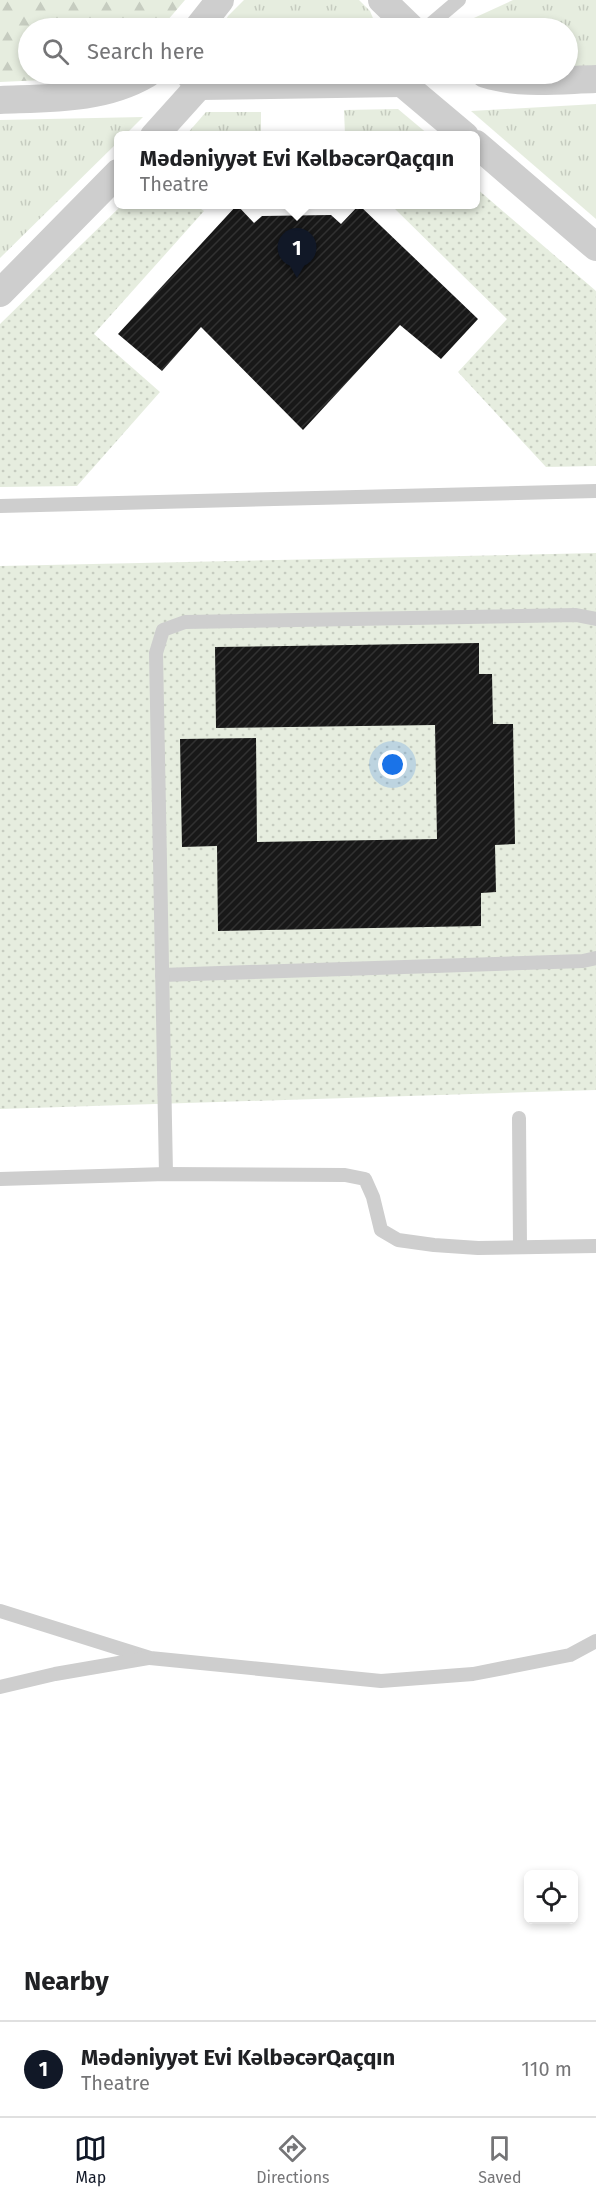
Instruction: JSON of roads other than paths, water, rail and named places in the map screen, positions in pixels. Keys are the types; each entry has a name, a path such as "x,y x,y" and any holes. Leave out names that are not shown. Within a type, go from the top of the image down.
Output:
{"street":[{"path":"206,18 220,0"},
{"path":"382,0 401,18"},
{"path":"578,79 596,79"},
{"path":"0,100 61,98 105,92 127,84"},
{"path":"157,131 191,84"},
{"path":"410,84 461,131"},
{"path":"480,147 596,248"},
{"path":"0,293 114,176"}],"lane":[{"path":"438,18 459,0"},
{"path":"0,506 596,491"},
{"path":"166,1174 156,653 164,630 185,622 576,615 596,619"},
{"path":"162,975 572,962 596,958"},
{"path":"519,1118 520,1247"},
{"path":"0,1179 166,1174 345,1175 365,1179 373,1197 381,1230 398,1240 478,1248 596,1246"},
{"path":"0,1611 150,1658 381,1682 473,1674 596,1652"},
{"path":"570,1655 596,1641"},
{"path":"0,1687 55,1674 150,1658"}],"place":[{"name":"Mədəniyyət Evi KəlbəcərQaçqın","path":"297,278"}]}
